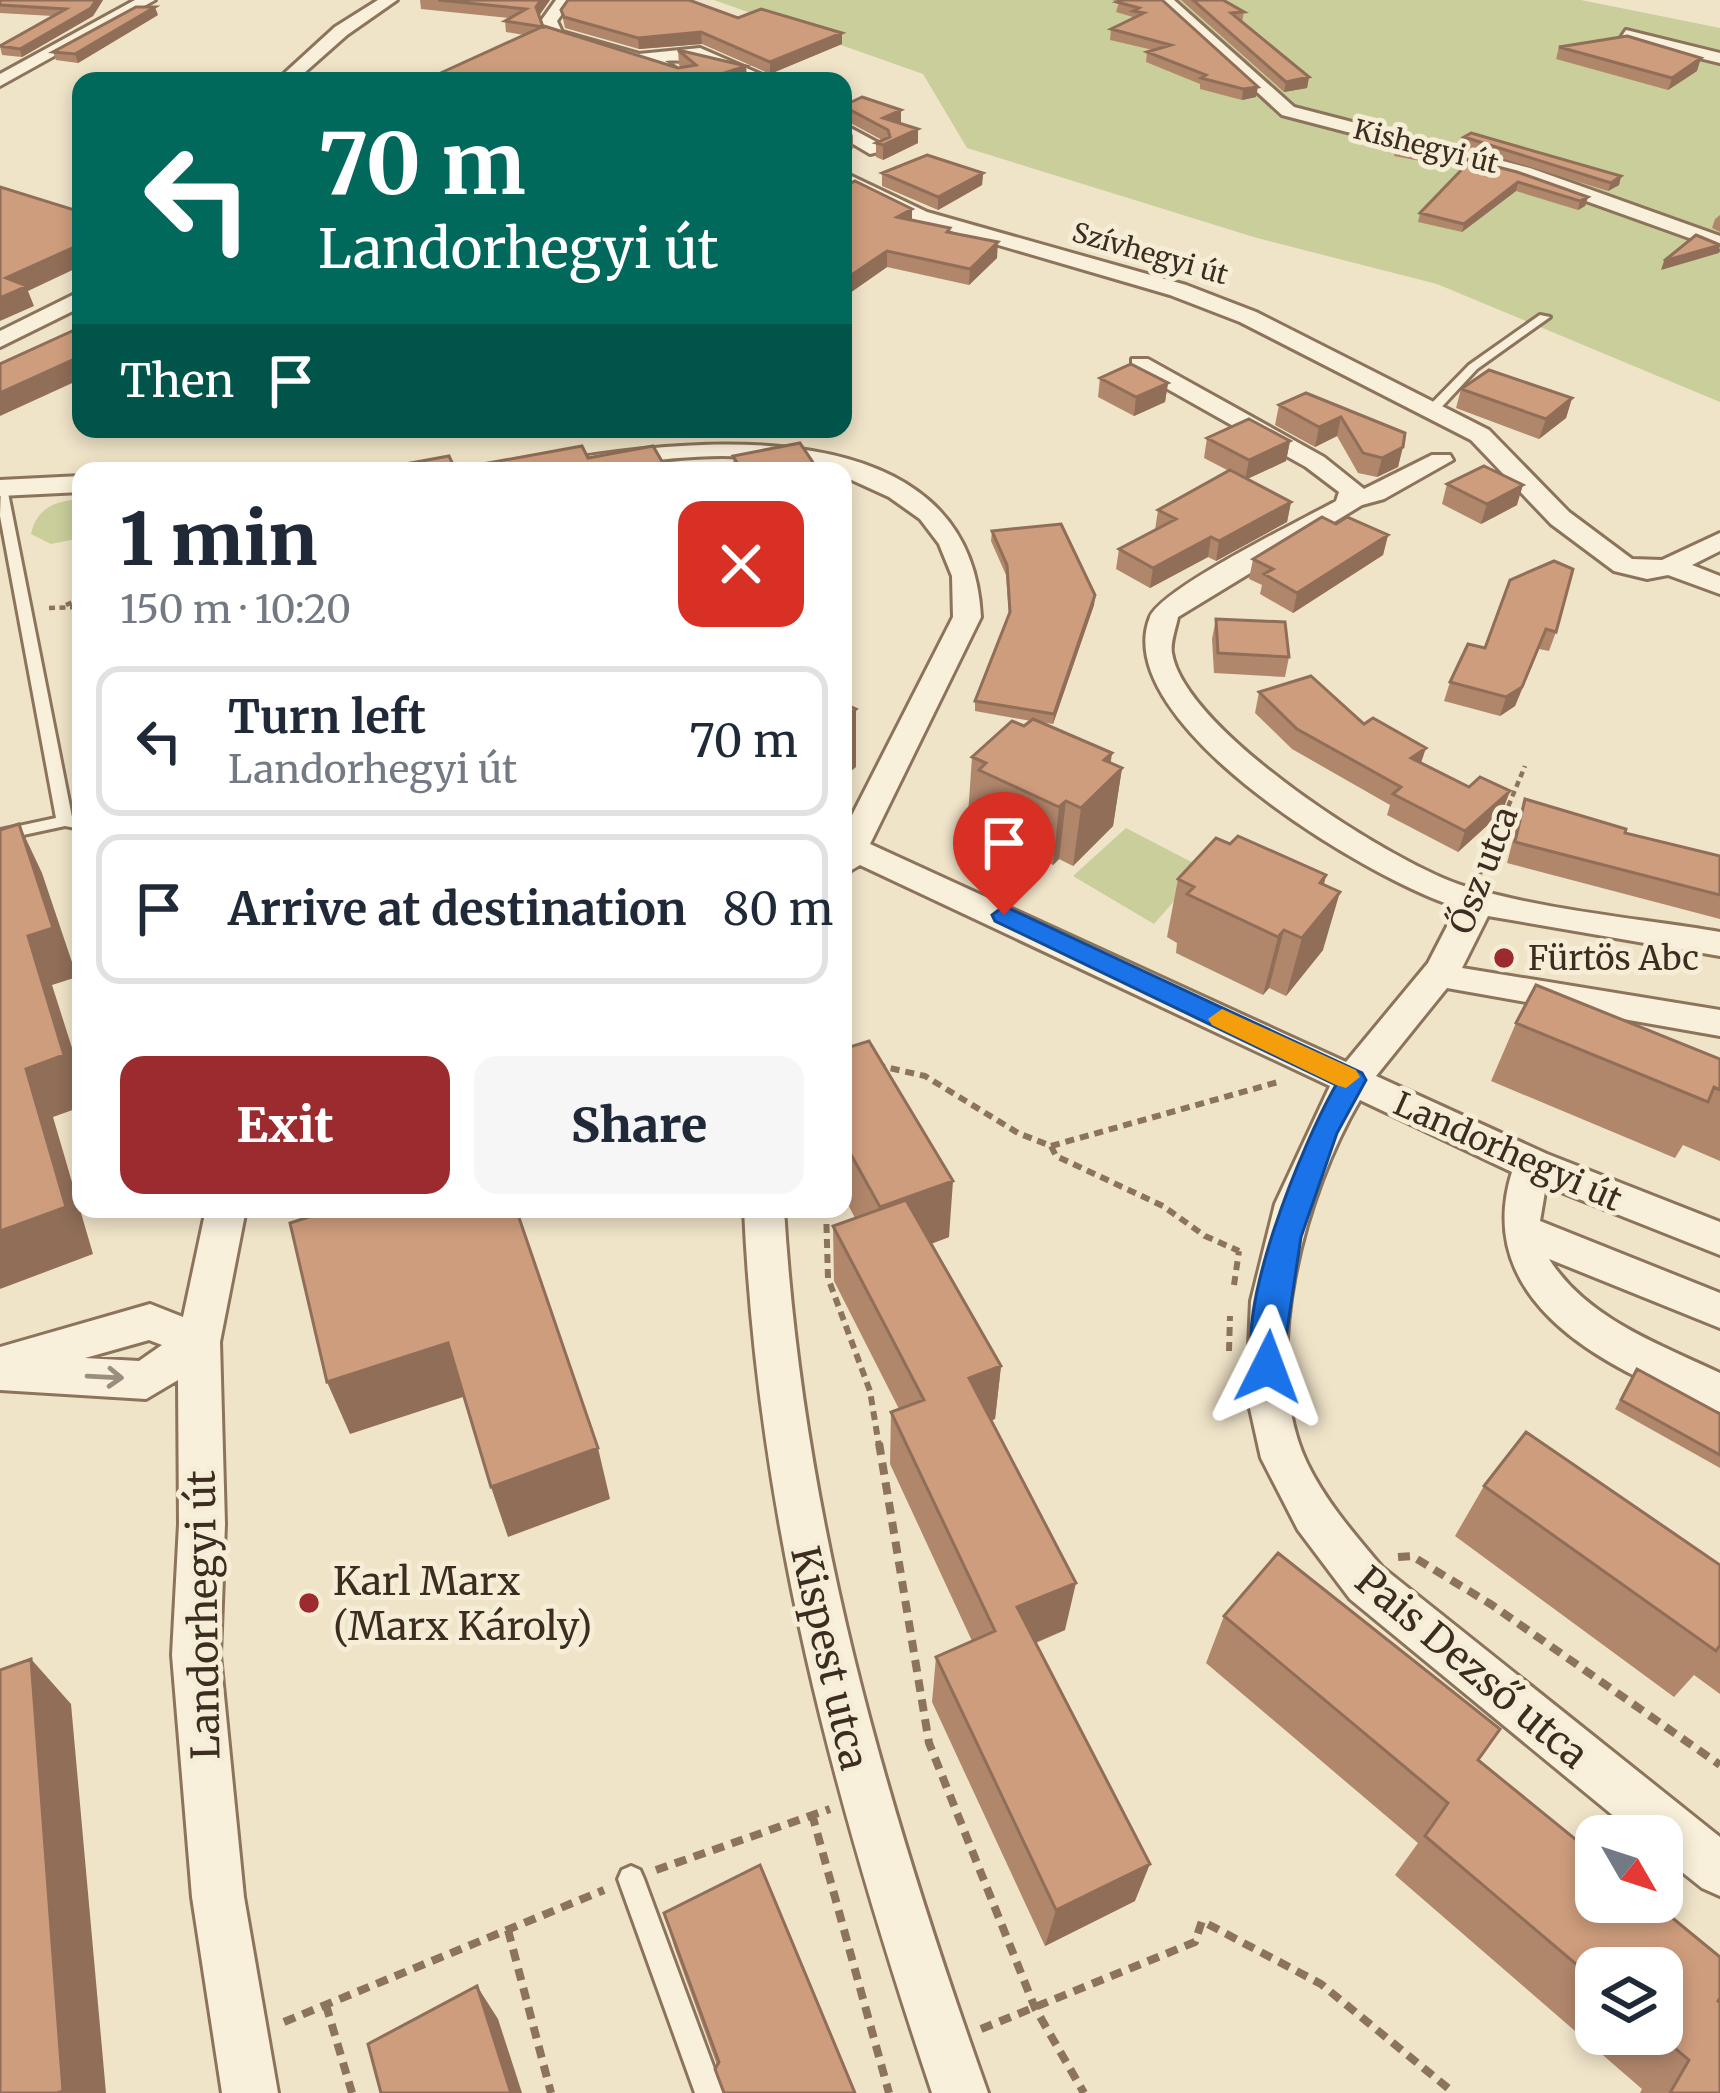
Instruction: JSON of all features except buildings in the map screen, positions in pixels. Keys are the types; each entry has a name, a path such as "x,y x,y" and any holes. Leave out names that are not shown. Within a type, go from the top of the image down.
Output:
{"street":[{"path":"0,81 147,0"},
{"path":"295,72 341,32 389,0"},
{"path":"564,0 549,20 555,34 639,58 666,72"},
{"name":"Kishegyi út","path":"1165,0 1288,111 1522,172 1720,243"},
{"path":"1626,35 1720,58"},
{"path":"639,58 694,52 744,72"},
{"path":"852,135 877,150"},
{"name":"Szívhegyi út","path":"852,182 920,216 1220,303 1480,435 1560,518 1605,554 1647,571 1670,566 1720,586"},
{"path":"0,340 72,303"},
{"path":"1140,364 1315,462 1352,489 1353,499"},
{"path":"610,462 702,449 790,455 811,462"},
{"path":"1441,460 1375,494 1353,499 1184,598 1164,615 1157,649 1178,696 1195,718 1277,793 1362,852 1412,879 1476,901 1720,944"},
{"path":"852,475 900,491 945,529 971,585 967,617 852,839"},
{"path":"1,488 72,484"},
{"path":"1670,566 1720,541"},
{"name":"Landorhegyi út","path":"852,855 1304,1057 1533,1166 1720,1239"},
{"name":"Ősz utca","path":"1352,1080 1438,974 1476,901"},
{"name":"Ősz utca","path":"1438,974 1474,984 1720,1023"},
{"name":"Pais Dezső utca","path":"1352,1080 1302,1184 1279,1268 1268,1367 1276,1437 1301,1494 1347,1560 1419,1632 1720,1870"},
{"path":"1533,1166 1520,1230 1530,1261 1550,1294 1585,1322 1720,1394"},
{"name":"Landorhegyi út","path":"224,1218 199,1342 202,1524 196,1655 201,1750 250,2093"},
{"name":"Kispest utca","path":"765,1218 778,1407 805,1554 862,1801 960,2093"},
{"path":"1520,1230 1720,1311"},
{"path":"0,1368 146,1380 199,1342"}],"lane":[{"path":"1432,410 1473,367 1544,317"},
{"path":"1,488 72,818"},
{"path":"0,835 72,823"},
{"path":"632,1879 709,2093"}],"path":[{"path":"63,606 72,602"},
{"path":"28,610 72,606"},
{"name":"Ősz utca","path":"1476,901 1481,865 1525,766"},
{"path":"1051,1147 1268,1086 1289,1077 1304,1057"},
{"path":"859,1063 925,1076 1096,1178 1163,1206 1204,1236 1279,1268"},
{"path":"826,1218 828,1278 870,1391 929,1743 1029,2010 1084,2093"},
{"path":"1347,1560 1412,1556 1492,1605 1720,1765"},
{"path":"352,2093 326,2005 632,1879 812,1814 862,1801"},
{"path":"812,1814 889,2093"},
{"path":"1029,2010 1195,1942 1202,1921 1322,1984 1454,2093"},
{"path":"508,1930 551,2093"}],"green space":[{"path":"714,0 1581,0 1720,28 1720,402 1437,284 1257,238 967,148 923,74"},
{"path":"72,500 72,540 51,544 31,534 38,517"},
{"path":"1126,828 1203,868 1154,924 1073,876"}],"slow traffic":[{"path":"1222,1019 1346,1077"}],"place":[{"name":"Fürtös Abc","path":"1504,958"},
{"name":"Karl Marx (Marx Károly)","path":"309,1603"}],"route":[{"path":"1004,915 1352,1080 1323,1132 1286,1237 1272,1306 1268,1367"}]}
